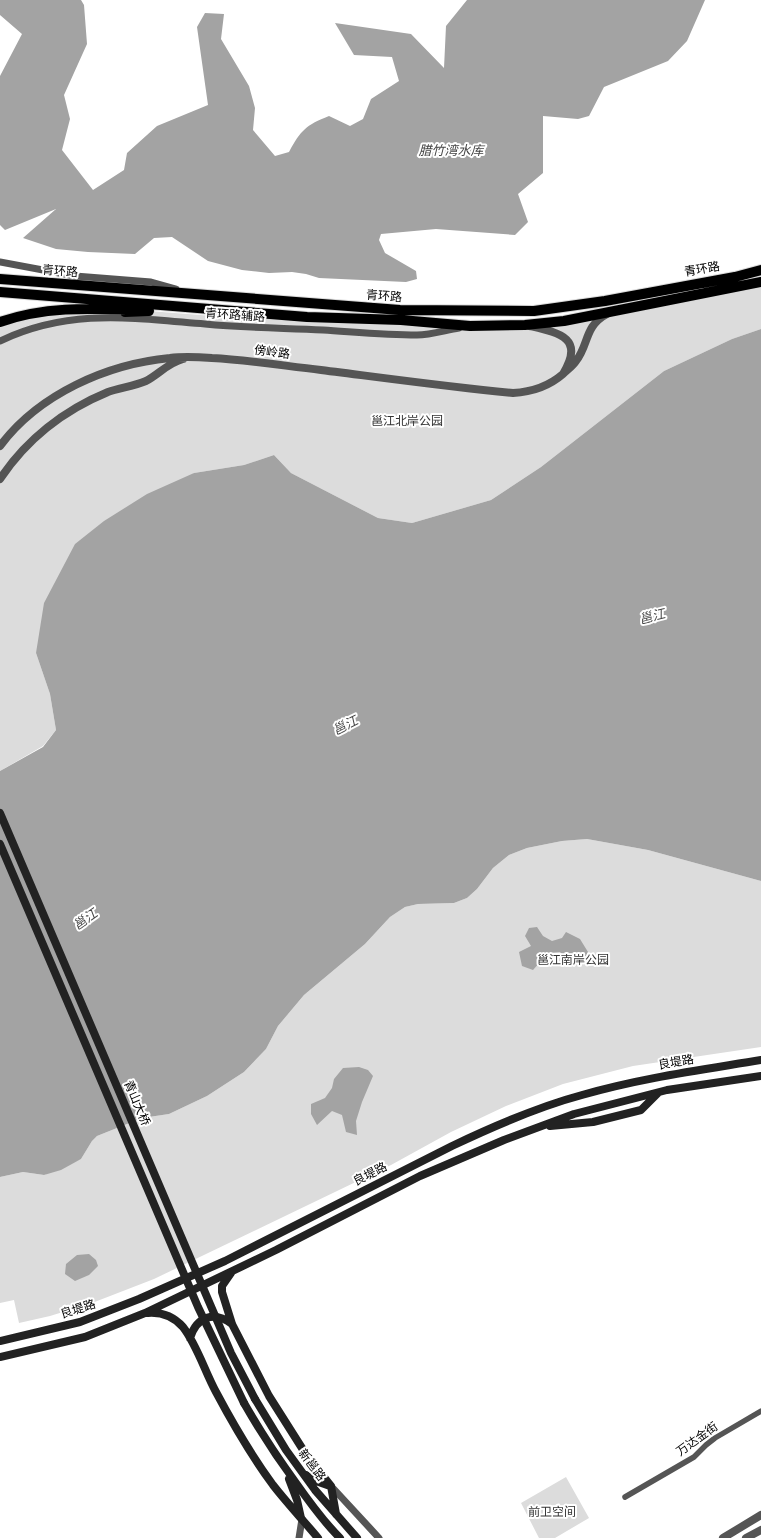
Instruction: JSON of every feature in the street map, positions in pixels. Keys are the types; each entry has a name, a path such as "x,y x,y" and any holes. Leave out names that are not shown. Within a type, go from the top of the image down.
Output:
{"main road":[{"name":"青环路","path":"1,279 400,310 534,311 605,301 761,270"},
{"name":"青环路","path":"1,293 307,317 401,320 470,326 526,325 564,321 761,282"},
{"path":"3,325 35,312 69,309 149,311 226,317 263,313"},
{"name":"青山大桥","path":"0,813 210,1304 255,1399"},
{"name":"青山大桥","path":"0,844 198,1308 244,1403"},
{"name":"良堤路","path":"0,1341 80,1322 140,1299 225,1261 485,1130 523,1114 597,1091 673,1074 761,1060"},
{"name":"良堤路","path":"0,1357 85,1337 145,1313 276,1250 420,1176 538,1127 574,1114 658,1093 761,1076"},
{"path":"538,1127 593,1122 641,1110 658,1093"},
{"path":"269,1238 276,1250"},
{"path":"232,1271 222,1286 222,1292 232,1324 269,1396 294,1436 331,1486 336,1514"},
{"path":"145,1313 159,1313 171,1316 182,1326 190,1338 215,1391 252,1456 274,1486 318,1538"},
{"path":"190,1338 197,1324 207,1318 217,1316 224,1318 232,1324"},
{"name":"新邕路","path":"255,1399 286,1450 336,1514 357,1538"},
{"name":"新邕路","path":"244,1403 262,1436 310,1504 340,1538"},
{"path":"284,1467 297,1500 302,1519"},
{"path":"303,1472 313,1480 331,1486"}],"street":[{"path":"1,262 75,276 151,282 192,294"},
{"name":"傍岭路","path":"0,446 22,422 38,408 61,393 86,380 114,369 142,362 171,358 232,359 513,393 534,390 550,384 576,361 588,334 596,322 602,316 612,311"},
{"name":"青环路辅路","path":"0,341 50,324 73,319 99,317 248,328 419,335 470,326"},
{"path":"3,325 3,336 11,336"},
{"path":"526,325 556,332 567,341 571,348 571,359 563,374"},
{"path":"0,479 31,442 59,418 93,399 109,392 145,381 171,364 190,358"},
{"name":"万达金街","path":"625,1497 694,1457 715,1438 761,1411"},
{"path":"331,1486 379,1538"},
{"path":"723,1538 761,1515"},
{"path":"299,1538 302,1519"},
{"path":"746,1538 761,1530"}],"green space":[{"name":"邕江北岸公园","path":"761,282 761,329 732,339 664,371 541,467 491,500 412,523 378,518 291,473 274,455 244,465 194,473 36,653 50,694 56,730 43,746 0,771 0,328 27,319 58,314 149,311 226,317 263,313 525,325"},
{"name":"邕江南岸公园","path":"587,839 648,850 761,881 761,1047 633,1066 563,1084 506,1106 451,1132 391,1165 154,1279 92,1303 50,1316 19,1323 14,1300 0,1303 0,1177 23,1172 44,1175 81,1159 92,1141 97,1136 142,1118 169,1114 207,1096 244,1072 266,1049 278,1026 304,995 365,944 390,917 405,907 418,904 454,903 467,898 477,889 493,868 509,855 527,848 562,841"},
{"name":"前卫空间","path":"566,1477 589,1518 555,1538 539,1538 521,1503"}],"water":[{"name":"腊竹湾水库","path":"0,0 81,0 84,5 87,44 64,95 70,119 62,150 93,190 124,170 127,153 157,126 208,105 197,27 205,13 224,14 221,39 249,86 255,108 253,130 275,156 289,152 301,133 321,119 329,116 350,126 363,119 371,99 399,81 392,57 354,55 335,23 411,34 444,68 446,26 467,0 705,0 687,41 668,61 604,87 589,116 578,119 543,116 543,173 518,194 528,222 515,235 436,229 381,234 379,240 385,253 416,271 417,279 406,282 319,278 292,272 269,273 242,270 208,261 172,237 154,238 135,254 56,249 23,238 56,209 5,230 0,225 0,76 22,34 0,15"},
{"name":"邕江","path":"761,329 761,881 648,850 587,839 562,841 527,848 509,855 493,868 477,889 467,898 454,903 418,904 405,907 390,917 365,944 304,995 278,1026 266,1049 244,1072 207,1096 169,1114 142,1118 97,1136 92,1141 81,1159 61,1170 44,1175 23,1172 0,1177 0,771 43,747 56,730 50,694 36,653 44,603 75,544 104,521 147,494 194,473 244,465 274,455 291,473 378,518 412,523 491,500 541,467 664,371 732,339"},
{"path":"537,927 543,936 552,941 562,938 566,932 580,939 588,952 583,962 571,964 560,952 548,953 533,970 522,966 519,952 531,946 525,936 529,928"},
{"path":"359,1067 368,1070 373,1076 356,1121 357,1135 346,1132 342,1115 332,1111 317,1125 311,1114 311,1104 325,1098 332,1088 334,1079 343,1068"},
{"path":"89,1254 96,1260 98,1266 89,1275 75,1281 65,1274 66,1264 77,1255"}]}
